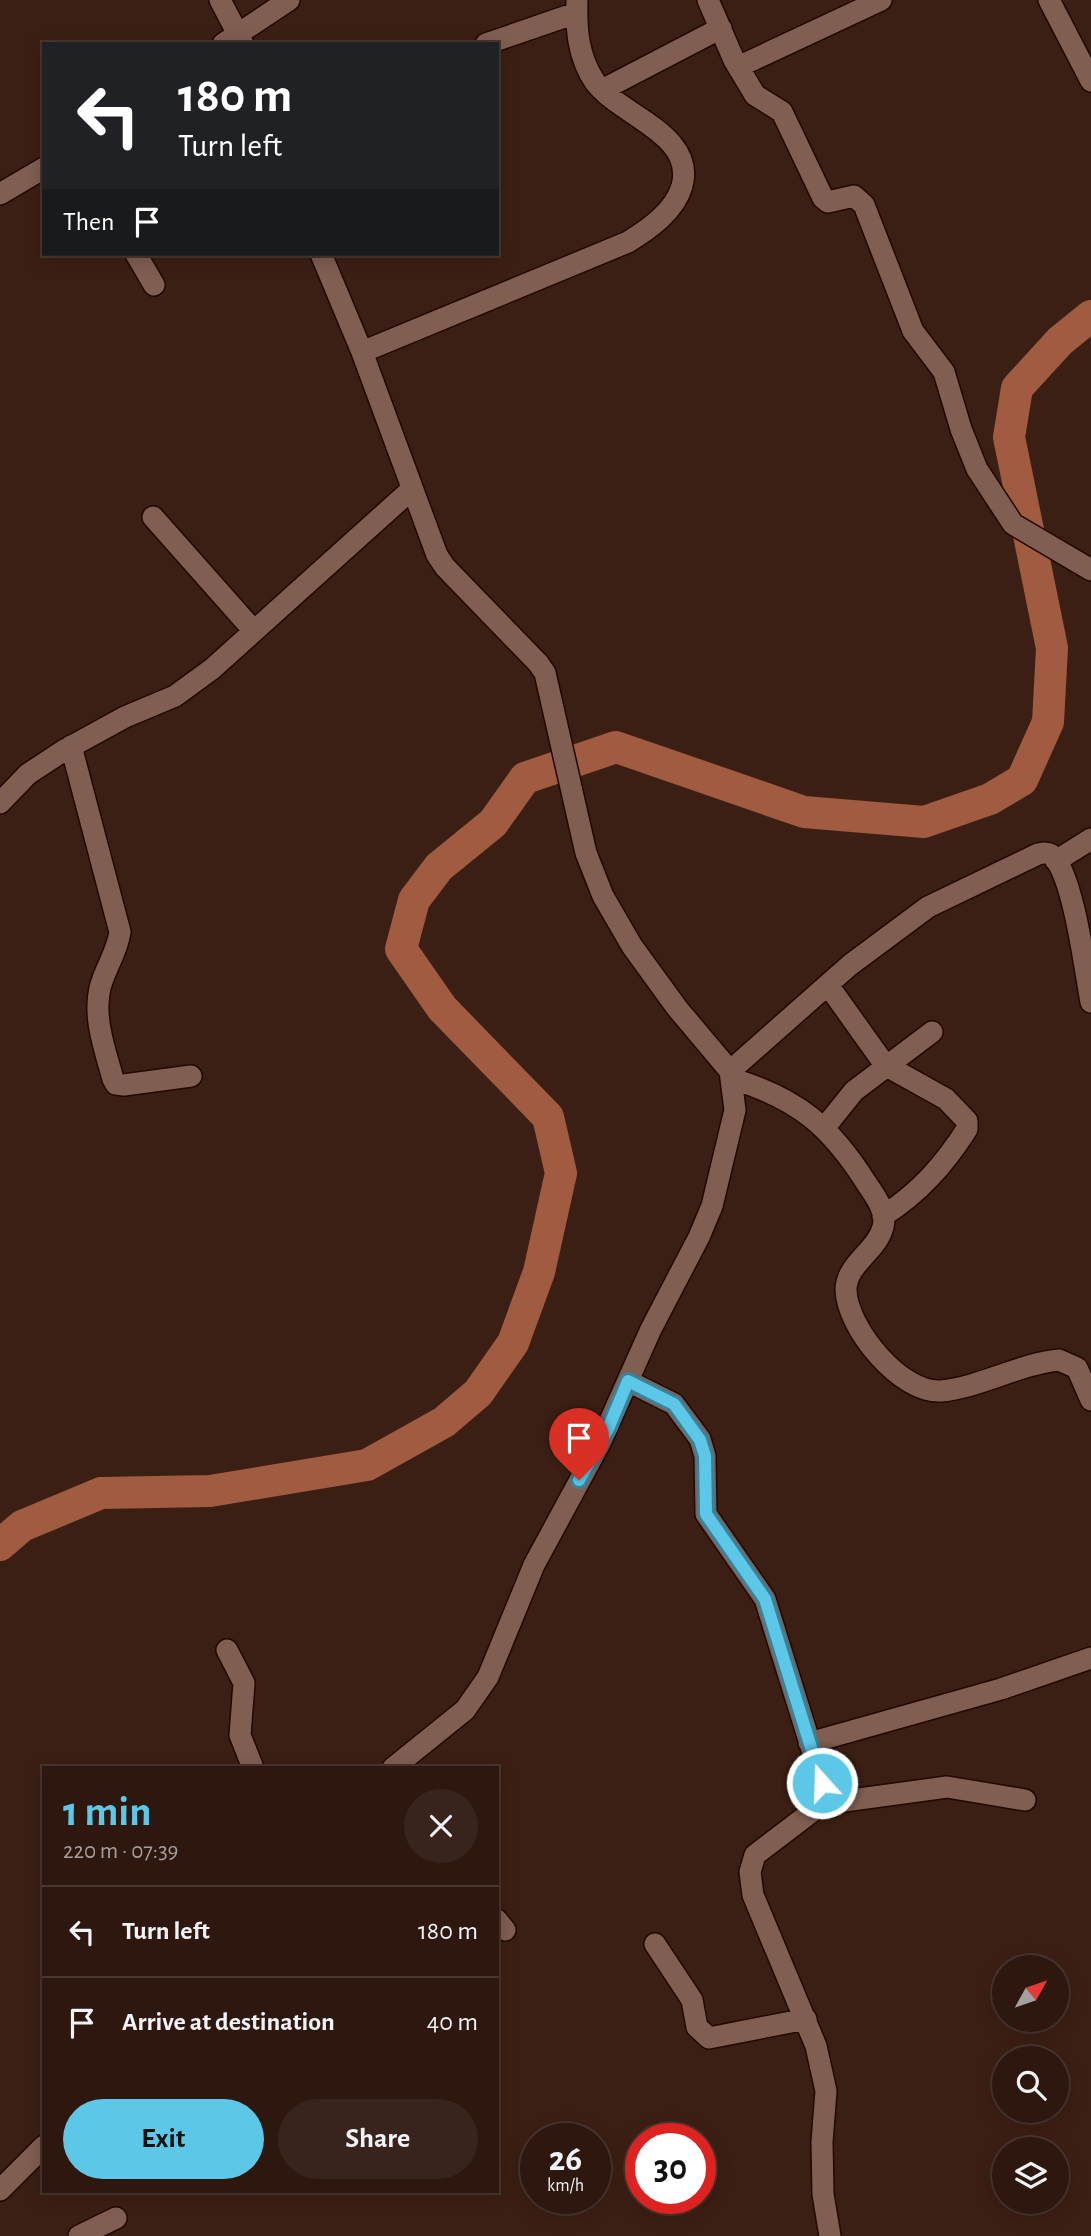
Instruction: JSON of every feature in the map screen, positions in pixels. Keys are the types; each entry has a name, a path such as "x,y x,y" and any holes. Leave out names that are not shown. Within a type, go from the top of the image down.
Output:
{"street":[{"path":"220,0 235,40 289,0"},
{"path":"708,0 755,95 782,112 824,198 828,202 854,197 864,205 913,331 944,372 961,429 977,469 1013,524 1059,552 1088,564"},
{"path":"740,66 881,0"},
{"path":"1049,0 1091,81"},
{"path":"362,352 628,242 645,232 674,203 684,179 682,157 667,139 620,107 602,90 586,65 580,49 577,6 491,42"},
{"path":"602,90 720,28"},
{"path":"0,194 42,169"},
{"path":"137,256 154,285"},
{"path":"322,256 362,352 432,544 445,568 545,673 586,853 603,896 632,946 677,1008 732,1075 761,1088 825,1127 850,1157 881,1207 883,1227 870,1250 853,1270 846,1290 851,1310 867,1339 899,1378 918,1388 941,1391 1059,1360 1077,1368 1091,1400"},
{"path":"0,803 28,774 71,746 125,716 175,696 212,669 412,489"},
{"path":"153,517 254,631"},
{"path":"71,746 120,932 118,946 100,989 98,1020 113,1079 116,1084 124,1085 191,1076"},
{"path":"1056,862 1091,839"},
{"path":"732,1075 828,985 892,933 946,896 1027,857 1046,852 1056,862 1077,923 1091,1002"},
{"path":"828,985 886,1065 946,1099 967,1121 967,1129 938,1170 916,1192 883,1216"},
{"path":"825,1127 854,1091 932,1031"},
{"path":"395,1766 465,1710 488,1677 534,1565 604,1436 712,1206 735,1110 732,1075"},
{"path":"628,1381 674,1404 700,1440 705,1456 706,1514 765,1599 822,1783 822,1804"},
{"path":"227,1650 244,1683 240,1735 252,1766"},
{"path":"809,1743 1001,1689 1091,1658"},
{"path":"830,2236 825,2222 823,2194 822,2142 826,2091 806,2019 753,1895 750,1872 755,1855 822,1804 947,1787 1025,1800"},
{"path":"655,1944 692,2000 696,2027 709,2038 806,2019"},
{"path":"0,2190 42,2148"},
{"path":"79,2236 116,2218"}],"waterway":[{"path":"0,1545 22,1526 101,1493 210,1491 367,1465 444,1422 478,1393 513,1343 539,1272 561,1173 548,1117 442,1008 401,949 414,900 439,867 493,823 525,778 616,747 804,812 924,822 990,799 1022,780 1048,722 1052,648 1009,437 1017,388 1060,341 1091,316"}],"route":[{"path":"579,1480 608,1429 628,1381 674,1404 683,1413 694,1428 705,1456 703,1504 706,1514 765,1599 775,1624 822,1783"}]}
